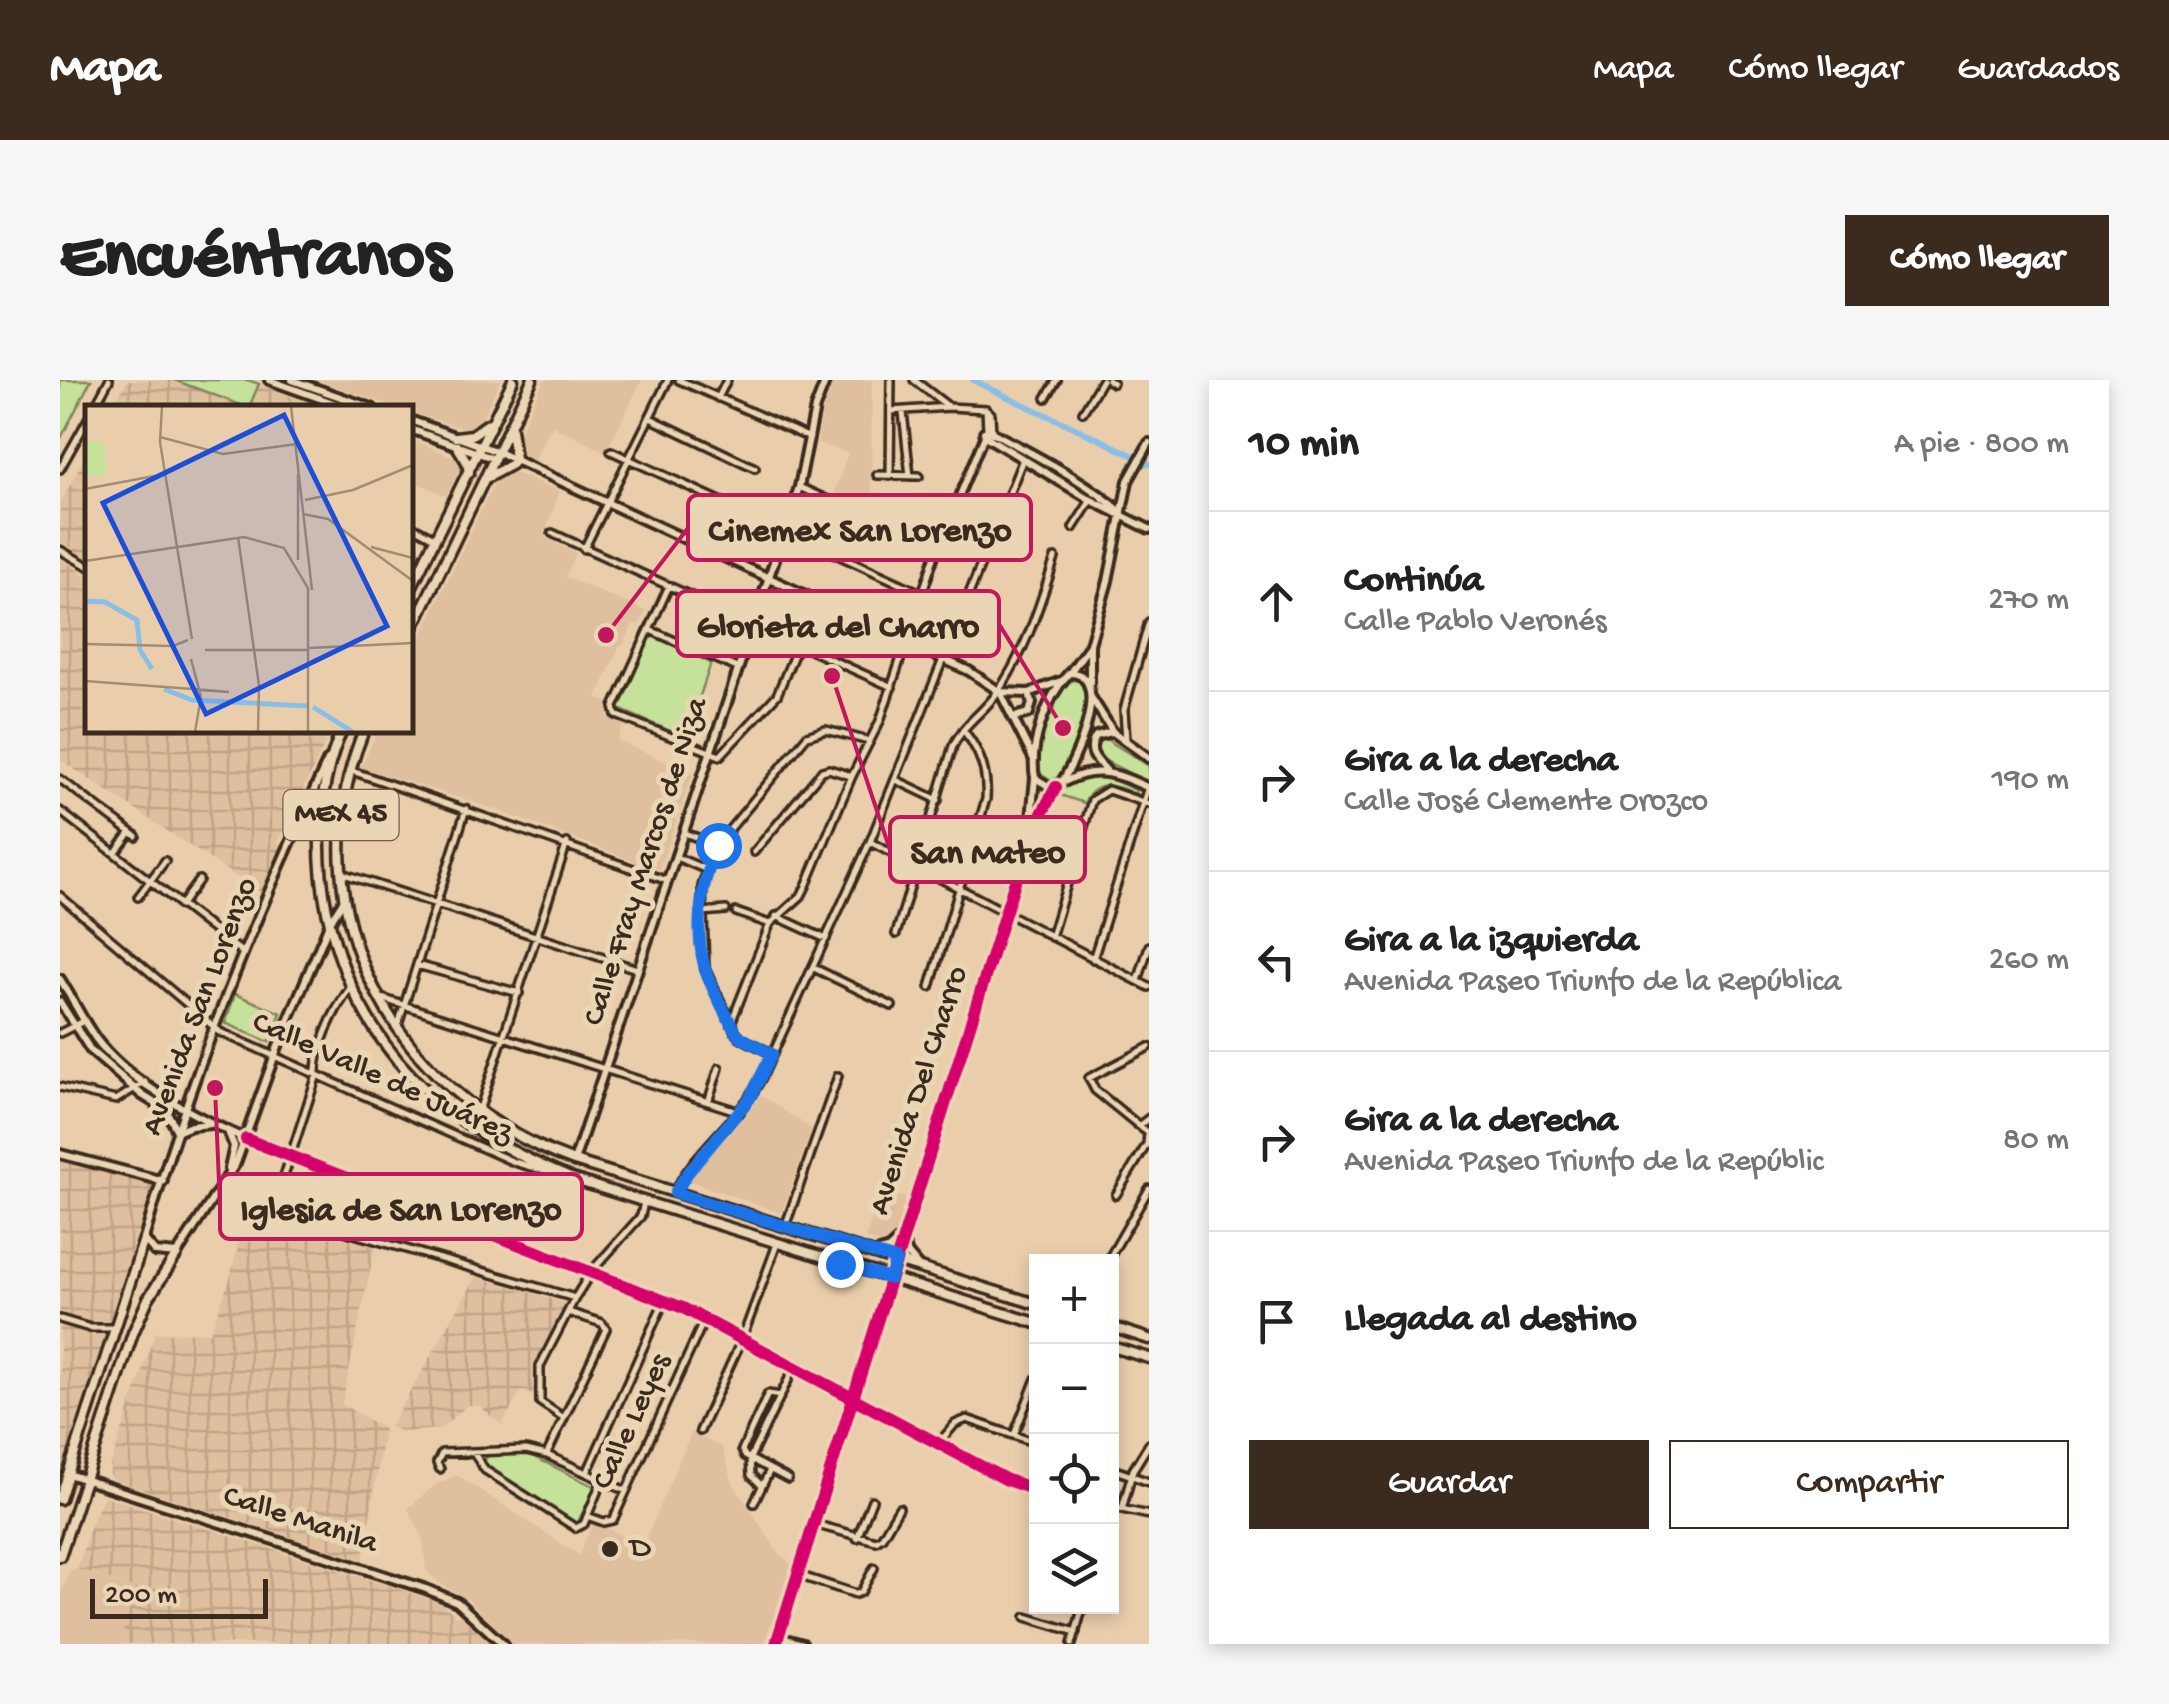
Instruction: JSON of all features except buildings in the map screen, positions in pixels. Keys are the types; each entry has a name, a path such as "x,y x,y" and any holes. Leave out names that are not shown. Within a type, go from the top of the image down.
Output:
{"main road":[{"path":"412,586 513,380"},
{"path":"412,630 532,380"},
{"path":"469,472 456,441 478,432 495,416"},
{"path":"484,480 514,461 512,422"},
{"name":"MEX 45","path":"341,732 324,792 320,834 320,874 330,922 351,987 376,1034 426,1092 491,1142 555,1173 1029,1321"},
{"name":"MEX 45","path":"363,732 350,770 340,834 344,898 356,944 395,1028 428,1069 478,1114 519,1139 596,1169 1029,1302"},
{"path":"330,734 337,741"},
{"path":"555,1173 567,1170 574,1161"},
{"path":"585,1184 585,1172 596,1169"},
{"name":"MEX 45","path":"60,1499 144,1239"},
{"path":"60,1556 142,1309 177,1254"},
{"path":"1119,1329 1148,1338"},
{"path":"1119,1349 1149,1358"}],"street":[{"path":"96,405 110,380"},
{"path":"269,380 338,405"},
{"path":"292,380 363,405"},
{"path":"584,548 668,380"},
{"path":"679,380 810,438"},
{"path":"718,398 727,380"},
{"name":"Calle Fray Marcos de Niza","path":"574,1161 799,487 815,408 826,380"},
{"path":"890,476 891,380"},
{"path":"914,380 949,408"},
{"path":"1046,398 1056,380"},
{"path":"1083,412 1108,381"},
{"path":"731,1023 770,924 794,904 806,886 870,741 892,688 937,549 987,436 991,414 986,410 949,408 891,412"},
{"path":"903,412 910,476"},
{"path":"649,417 756,468"},
{"path":"412,421 524,465 907,640 999,691 1029,693 1080,674 1090,683"},
{"path":"60,468 64,454 85,424"},
{"path":"412,430 456,441"},
{"path":"987,436 1100,494 1122,514"},
{"path":"1149,444 1134,466 1090,644 1091,697 1113,732 1149,758"},
{"path":"611,451 923,594"},
{"path":"1025,455 1091,500 1149,529"},
{"path":"675,1193 756,1089 870,842 1025,455"},
{"path":"877,476 919,476"},
{"path":"799,487 937,549"},
{"path":"1074,528 1091,500"},
{"path":"412,526 436,538"},
{"path":"552,533 892,688"},
{"path":"60,550 85,564"},
{"path":"896,934 953,746 962,729 999,691 1032,626 1055,558"},
{"path":"669,586 614,707 616,715 708,752 723,754 773,701 798,645"},
{"path":"1126,743 1124,710 1149,622"},
{"path":"650,630 737,668"},
{"path":"1034,760 1047,710 1090,644"},
{"path":"999,691 1034,760"},
{"path":"1014,718 1029,713 1029,693"},
{"name":"Avenida Del Charro","path":"1028,840 1079,748 1091,697"},
{"path":"930,987 984,811 988,784 978,752 962,729"},
{"path":"772,1054 742,1038 705,969 701,896 707,870 718,845 807,736 826,730 870,741"},
{"path":"1094,959 1149,788 1107,770 1093,756 1091,747 1096,736 1113,732"},
{"name":"Avenida San Lorenzo","path":"144,1239 214,1029 337,741"},
{"name":"Avenida Del Charro","path":"777,1640 1028,840 1034,760"},
{"path":"350,770 666,880"},
{"path":"754,852 822,770 852,776"},
{"path":"1035,778 1043,785 1058,786 1080,774 1107,770"},
{"path":"60,779 134,834 114,854"},
{"path":"896,780 938,800"},
{"path":"1050,936 1096,796 1108,790 1146,803"},
{"path":"395,1028 400,1023 466,810"},
{"path":"60,812 244,952"},
{"path":"682,832 718,845"},
{"path":"870,842 1149,987"},
{"path":"478,1114 566,843"},
{"path":"673,856 707,870"},
{"path":"138,897 165,862"},
{"path":"341,874 636,969"},
{"path":"180,906 199,880"},
{"name":"Calle Valle de Juárez","path":"60,896 214,1029 514,1162 555,1173"},
{"path":"144,1239 155,1252 177,1254 226,1180 246,1140 274,1056 330,922 344,898"},
{"path":"702,912 726,910"},
{"path":"736,912 770,924"},
{"path":"776,916 826,938"},
{"path":"1138,981 1149,946"},
{"path":"417,965 519,993"},
{"path":"813,968 892,1006"},
{"path":"60,978 99,1043 144,1082 211,1124 704,1318 1007,1480 1029,1488"},
{"path":"273,1210 316,1063 351,987"},
{"path":"378,998 385,996 740,1112"},
{"path":"60,1002 91,1051 166,1110 178,1133 191,1126 211,1124"},
{"path":"60,1033 86,1020"},
{"path":"1116,1195 1147,1144 1148,1133 1095,1090 1090,1075 1149,1047"},
{"path":"709,1100 718,1068"},
{"path":"785,1227 838,1076"},
{"path":"60,1087 112,1100 144,1082"},
{"path":"1141,1124 1149,1118"},
{"path":"226,1180 234,1146 228,1132"},
{"path":"60,1154 162,1181"},
{"path":"221,1188 237,1200 575,1298"},
{"path":"1112,1254 1149,1189"},
{"path":"564,1418 540,1402 540,1371 591,1272 641,1216 644,1202"},
{"path":"873,1254 889,1249 902,1237 908,1254 921,1268"},
{"path":"700,1431 742,1339 777,1244"},
{"path":"587,1474 664,1301"},
{"path":"547,1455 606,1329 602,1323 568,1312"},
{"name":"Calle Leyes","path":"587,1516 610,1522 704,1318"},
{"path":"60,1320 90,1328 114,1328"},
{"path":"1134,1354 1144,1348 1148,1338"},
{"path":"762,1486 751,1475 750,1458 795,1366"},
{"path":"780,1396 772,1393 766,1398 742,1447 743,1453 788,1480"},
{"path":"1014,1435 1029,1398"},
{"path":"939,1443 954,1424 968,1419 1029,1440"},
{"path":"1122,1509 1132,1477 1149,1444"},
{"path":"440,1470 437,1463 442,1453 520,1449 547,1455 626,1492"},
{"path":"473,1451 485,1470 572,1527 580,1528 602,1480"},
{"path":"754,1503 770,1470"},
{"path":"1119,1472 1149,1482"},
{"name":"Calle Manila","path":"68,1474 438,1594 464,1608 503,1644"},
{"path":"857,1538 872,1500"},
{"path":"814,1524 857,1538 879,1540 899,1508"},
{"path":"1119,1508 1149,1516"},
{"path":"798,1575 859,1594 874,1568"},
{"path":"1072,1644 1082,1614"},
{"path":"1026,1618 1076,1632"},
{"path":"777,1640 803,1644"}],"shaded area":[{"path":"127,380 174,380 241,405 114,405"},
{"path":"317,380 501,380 480,421 466,429 412,413 412,405 390,405"},
{"path":"544,380 642,380 606,452 552,426 534,460 522,454 516,440"},
{"path":"834,380 872,380 871,514 833,497 848,453 817,443 823,409"},
{"path":"259,384 314,405 250,405"},
{"path":"412,440 460,459 461,466 446,496 412,480"},
{"path":"85,457 85,557 60,541 60,504"},
{"path":"510,471 560,491 544,537 576,553 565,577 646,611 619,647 597,697 607,702 607,716 624,724 618,741 693,773 659,870 488,807 361,767 377,732 412,732 412,655 496,479"},
{"path":"60,558 85,575 85,732 321,732 326,742 278,842 281,848 261,893 60,760"},
{"path":"761,1095 812,1129 781,1213 689,1181"},
{"path":"60,1160 153,1184 60,1475"},
{"path":"883,1190 908,1199 895,1237 883,1245 865,1239"},
{"path":"246,1213 375,1247 342,1404 384,1429 363,1560 110,1476 110,1466 155,1333 210,1332 230,1278"},
{"path":"476,1277 566,1303 532,1370 538,1385 535,1396 521,1391 502,1425 479,1406 468,1405 440,1429 403,1432 390,1427"},
{"path":"691,1433 722,1447 733,1483 777,1551 791,1564 764,1644 512,1644 468,1599 426,1571 423,1540 408,1508 436,1484 457,1475 579,1555 594,1520 642,1548"},
{"path":"104,1496 439,1602 461,1615 493,1644 119,1644 135,1589 77,1569"},
{"path":"77,1569 135,1589 119,1644 60,1644 60,1596 70,1571"}],"green space":[{"path":"60,380 91,380 60,440"},
{"path":"174,380 248,380 259,384 250,405"},
{"path":"651,635 711,663 686,738 619,709"},
{"path":"1072,680 1080,681 1084,691 1081,730 1060,776 1046,783 1039,761 1044,730 1057,700"},
{"path":"1106,739 1149,766 1149,783 1100,758 1095,748 1100,740"},
{"path":"1104,776 1136,790 1135,794 1100,787 1084,803 1057,794 1079,781"},
{"path":"235,994 281,1013 269,1042 225,1023"},
{"path":"528,1454 595,1487 577,1524 483,1463 488,1455"}],"waterway":[{"path":"973,380 1149,464"}],"cycle path":[{"path":"776,1644 1028,840 1056,787"},
{"path":"246,1139 683,1308 1007,1480 1029,1488"}],"place":[{"name":"Cinemex San Lorenzo","path":"606,635"},
{"name":"San Mateo","path":"832,676"},
{"name":"Glorieta del Charro","path":"1063,728"},
{"name":"Iglesia de San Lorenzo","path":"215,1088"},
{"name":"D","path":"610,1549"}],"route":[{"path":"718,845 702,886 705,969 735,1031 772,1054 750,1098 675,1193 896,1260 890,1279 840,1264"}]}
